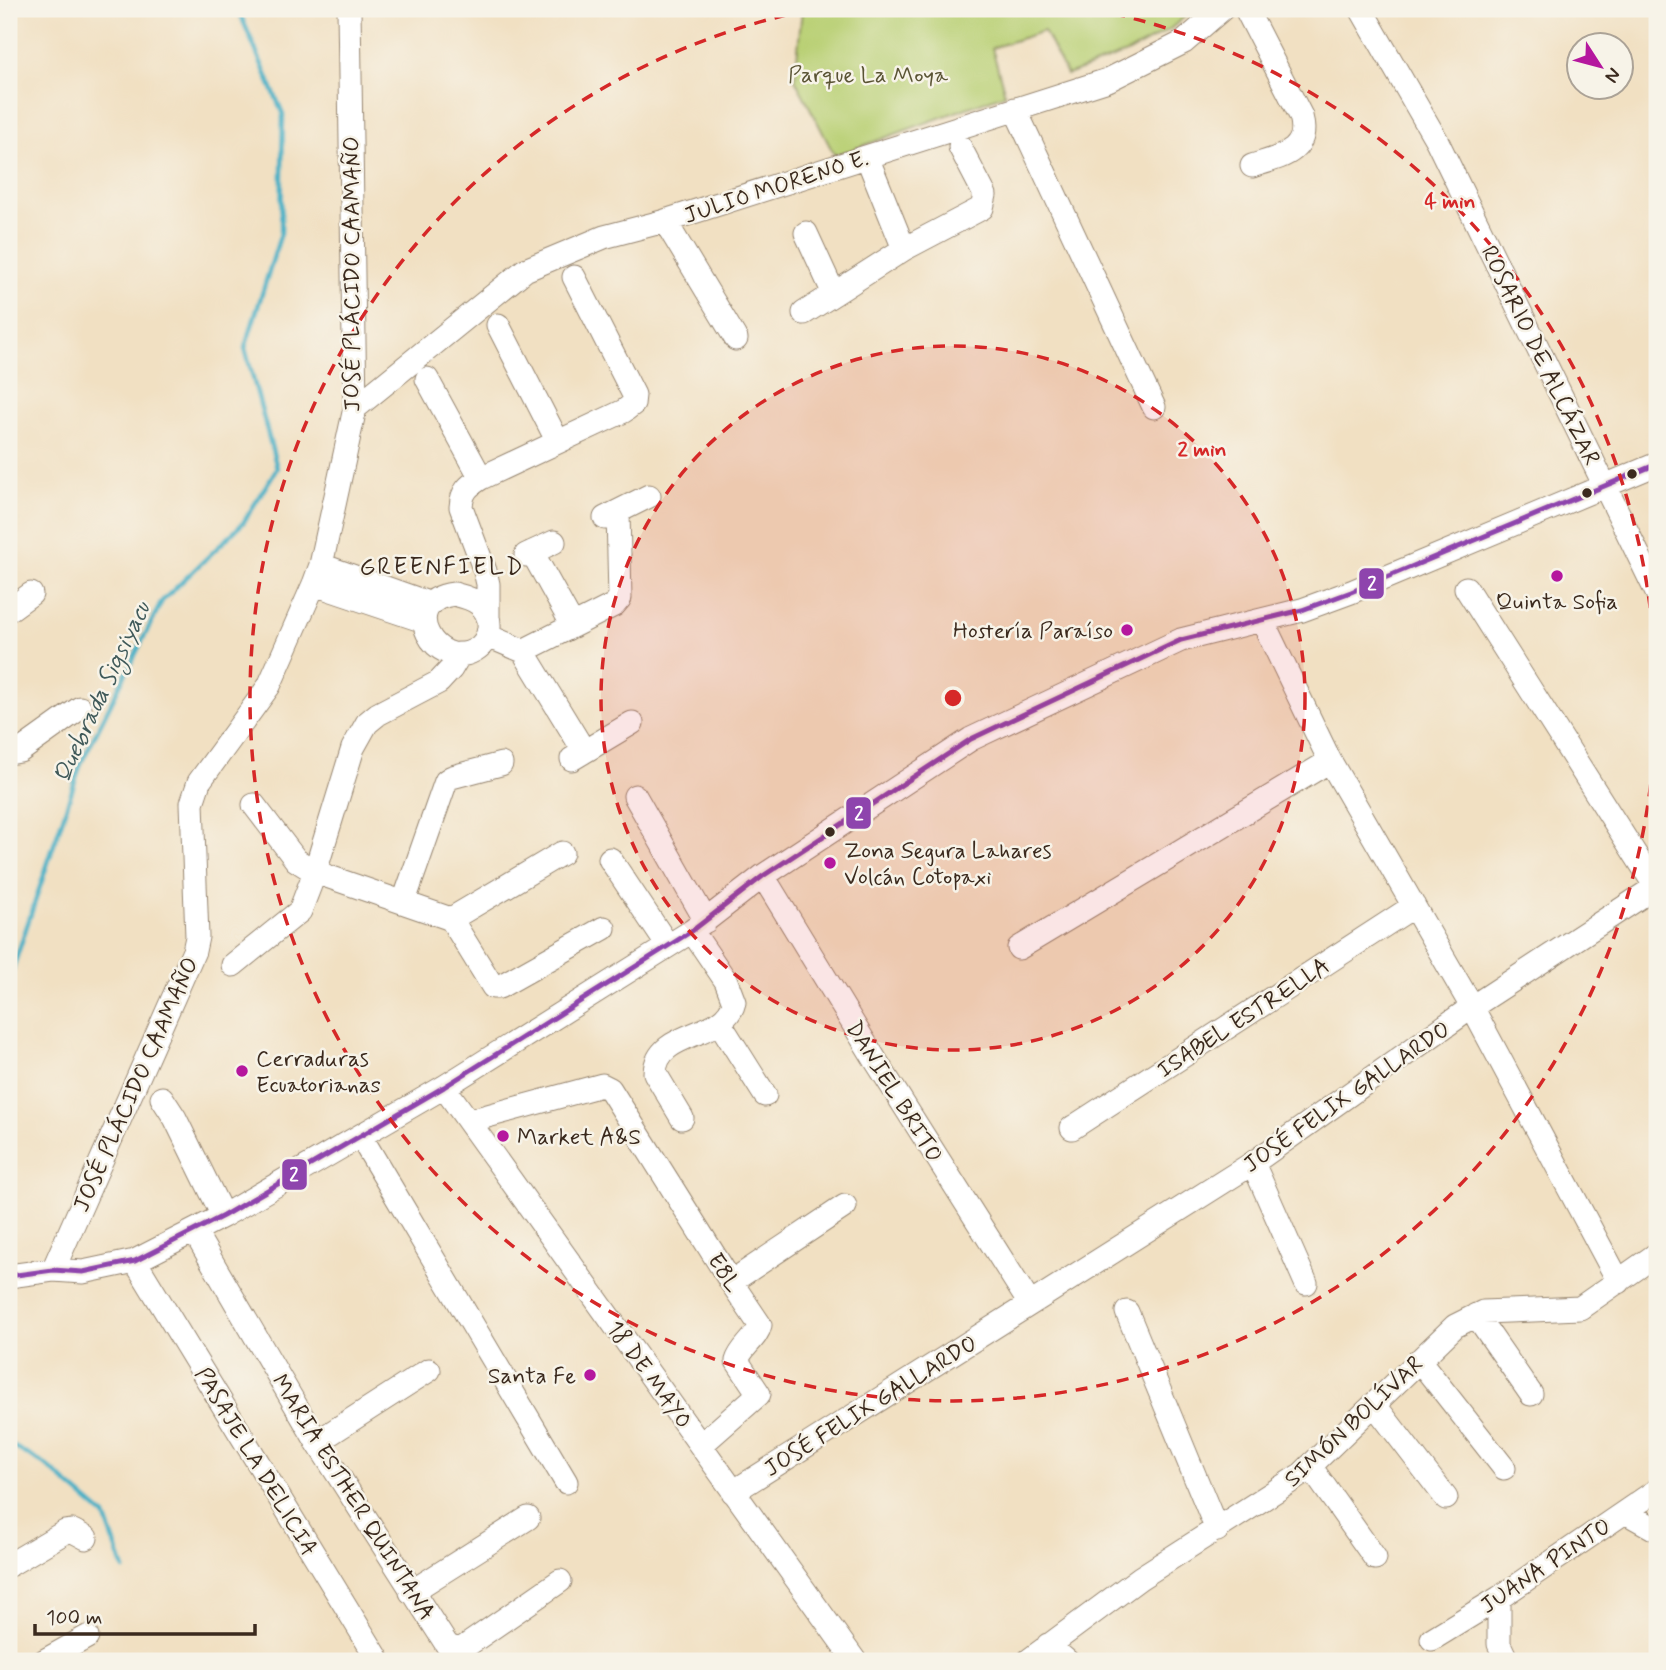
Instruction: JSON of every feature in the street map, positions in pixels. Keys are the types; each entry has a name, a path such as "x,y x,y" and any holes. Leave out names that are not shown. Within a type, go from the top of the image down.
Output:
{"street":[{"name":"JOSÉ PLÁCIDO CAAMAÑO","path":"53,1270 194,951 197,937 192,803 199,782 269,686 318,574 355,408 349,9"},
{"name":"JULIO MORENO E.","path":"355,408 525,270 604,237 665,221 1108,80 1184,42 1222,9"},
{"path":"1246,9 1301,116 1305,129 1301,142 1292,150 1252,166"},
{"name":"ROSARIO DE ALCÁZAR","path":"1362,9 1437,141 1657,593"},
{"path":"1015,108 1154,407"},
{"path":"804,313 904,249 982,208 985,195 960,147"},
{"path":"867,157 904,249"},
{"path":"665,221 736,339"},
{"path":"806,233 834,294"},
{"path":"574,277 634,395 633,404 624,411 469,485 461,496 461,507 480,592 479,603 488,626 523,651 577,755 632,723"},
{"path":"498,325 558,442"},
{"path":"427,379 481,478"},
{"path":"9,1276 53,1270 83,1272 135,1261 223,1216 444,1087 668,946 699,926 763,876 971,739 1181,640 1302,610 1351,592 1657,464"},
{"path":"523,651 614,605 620,598 611,515 649,496"},
{"path":"554,542 529,553 573,626"},
{"path":"318,574 427,612"},
{"name":"JOSÉ FELIX GALLARDO","path":"733,1492 1253,1163 1472,1007 1657,886 1466,588"},
{"path":"480,592 437,598 427,612 429,638 435,644 460,654 477,649 488,626"},
{"path":"9,610 31,594"},
{"path":"1262,620 1331,761 1472,1007 1619,1282"},
{"path":"233,965 300,911 315,872 353,748 367,723 378,714 439,682 452,669 460,654"},
{"path":"9,753 20,751 80,708"},
{"path":"1019,948 1331,761"},
{"path":"404,901 446,781 501,764"},
{"path":"635,796 699,926 706,950 733,995 734,1002 730,1013 719,1022 672,1045 658,1056 655,1073 682,1118"},
{"path":"254,805 296,860 315,872 451,919 493,987 499,987 604,928"},
{"path":"451,919 562,853"},
{"path":"610,859 668,946"},
{"name":"DANIEL BRITO","path":"763,876 1030,1304"},
{"name":"ISABEL ESTRELLA","path":"1072,1128 1414,906"},
{"path":"719,1022 765,1095"},
{"name":"E8L","path":"469,1121 602,1085 610,1089 760,1325 737,1361 760,1394 701,1445"},
{"name":"18 DE MAYO","path":"444,1087 855,1661"},
{"path":"162,1098 175,1118 223,1216"},
{"path":"361,1137 566,1482"},
{"path":"1253,1163 1306,1283"},
{"path":"731,1282 845,1206"},
{"name":"MARIA ESTHER QUINTANA","path":"194,1231 317,1442 447,1646 463,1648 560,1581"},
{"name":"SIMÓN BOLÍVAR","path":"1028,1661 1140,1578 1302,1474 1455,1326 1483,1312 1580,1308 1657,1254"},
{"name":"PASAJE LA DELICIA","path":"135,1261 379,1661"},
{"path":"1127,1312 1217,1530"},
{"path":"1476,1315 1531,1394"},
{"path":"1419,1360 1504,1468"},
{"path":"317,1442 429,1370"},
{"path":"1374,1404 1446,1498"},
{"path":"1310,1466 1375,1558"},
{"name":"JUANA PINTO","path":"1432,1639 1499,1598 1657,1490"},
{"path":"1625,1512 1657,1530"},
{"path":"411,1592 528,1518"},
{"path":"9,1564 65,1532 73,1531 86,1538"},
{"path":"1499,1598 1499,1644 1507,1661"},
{"path":"44,1661 87,1637"},
{"path":"1048,1645 1067,1661"}],"green space":[{"name":"Parque La Moya","path":"802,9 1194,9 1169,30 1129,52 1067,75 1044,31 992,48 1005,94 835,156 795,79"}],"waterway":[{"name":"Quebrada Sigsiyacu","path":"9,980 81,763 162,601 243,523 277,468 245,348 281,233 283,114 238,9"},
{"name":"Quebrada Sigsiyacu","path":"9,1444 47,1466 105,1516 124,1569"}],"transit line":[{"name":"2","path":"9,1276 53,1270 83,1272 135,1261 223,1216 444,1087 692,931 763,876 971,739 1181,640 1302,610 1351,592 1657,464"}],"place":[{"name":"Quinta Sofia","path":"1557,576"},
{"name":"Hostería Paraíso","path":"1127,630"},
{"name":"Zona Segura Lahares Volcán Cotopaxi","path":"830,863"},
{"name":"Cerraduras Ecuatorianas","path":"242,1071"},
{"name":"Market A&S","path":"503,1136"},
{"name":"Santa Fe","path":"590,1375"}],"district":[{"name":"GREENFIELD","path":"442,566"}]}
